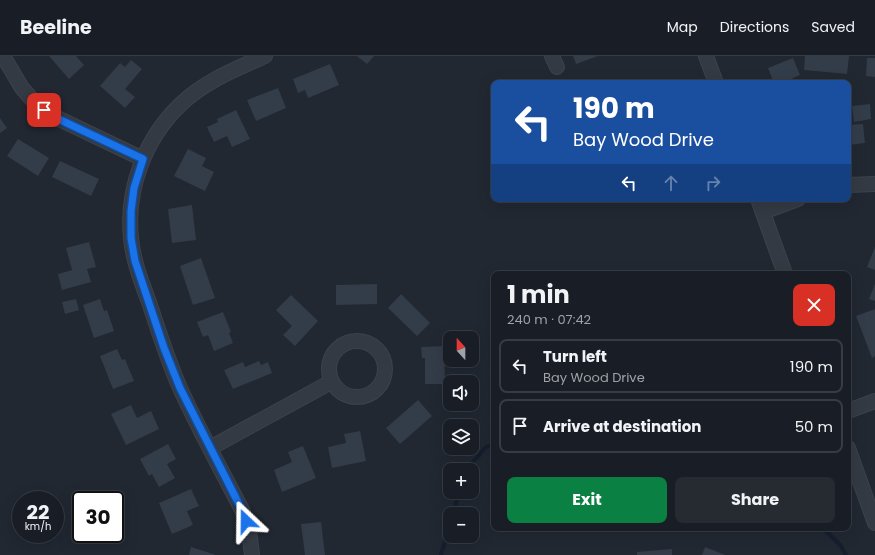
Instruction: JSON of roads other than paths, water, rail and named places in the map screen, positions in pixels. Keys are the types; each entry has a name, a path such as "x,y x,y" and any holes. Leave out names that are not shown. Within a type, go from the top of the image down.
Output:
{"street":[{"path":"252,555 249,530 243,512 180,388 164,348 135,261 131,238 131,211 134,188 143,159 152,141 165,121 196,91 216,78 265,56"},
{"path":"706,56 715,80"},
{"path":"2,58 22,88 36,104 52,116 143,159"},
{"path":"851,186 875,184"},
{"path":"782,202 760,206 784,271"},
{"path":"354,340 367,343 379,350 383,358 385,368 384,377 380,386 373,392 364,397 345,395 337,390 331,382 328,373 330,360 337,348 354,340"},
{"path":"210,448 331,382"},
{"path":"851,410 875,401"},
{"path":"851,456 875,523"}],"waterway":[{"path":"472,463 486,447 491,446"},
{"path":"455,507 457,499"},
{"path":"826,531 841,546 846,555"},
{"path":"441,555 444,543"}]}
